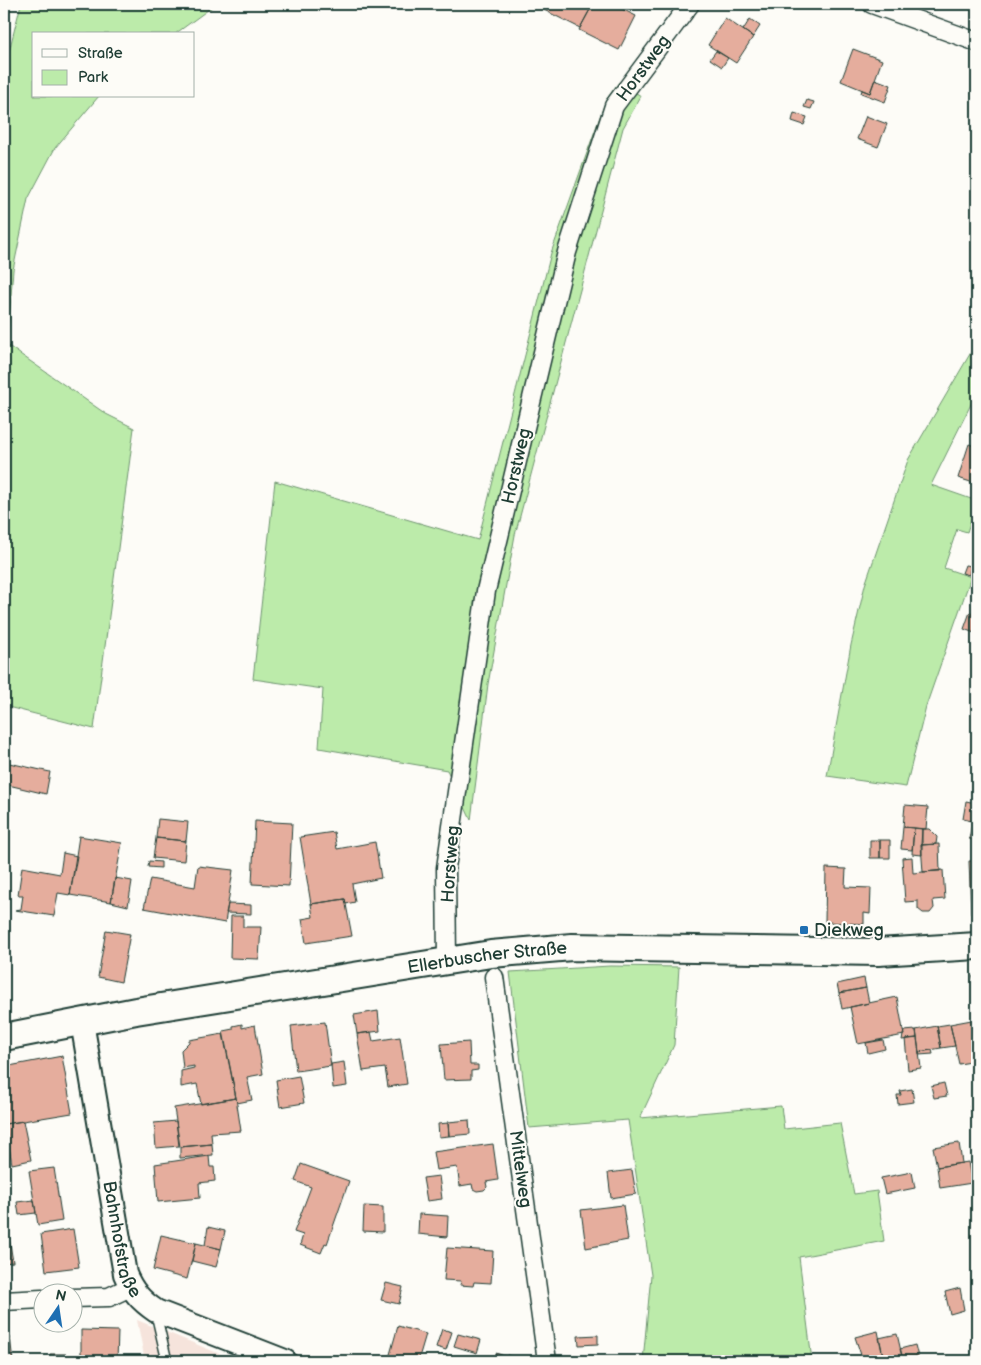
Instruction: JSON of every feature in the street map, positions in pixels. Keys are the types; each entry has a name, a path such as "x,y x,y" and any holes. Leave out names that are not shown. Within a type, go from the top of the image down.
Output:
{"main road":[{"name":"Ellerbuscher Straße","path":"4,1037 447,960 572,947 878,952 977,946"}],"street":[{"name":"Horstweg","path":"447,960 446,868 486,591 567,252 614,106 690,4"},
{"path":"872,4 977,42"},
{"name":"Mittelweg","path":"494,976 547,1361"},
{"name":"Bahnhofstraße","path":"82,1022 125,1274 130,1287 141,1301 156,1311 277,1360"},
{"path":"82,1298 109,1297 130,1287"},
{"path":"4,1301 32,1300"}],"lane":[{"path":"156,1311 167,1361"}],"shaded area":[{"path":"137,1320 237,1361 145,1361"}],"green space":[{"path":"21,4 216,4 178,32 32,32 32,98 97,98 55,148 28,199 13,270 7,345 106,414 134,428 94,729 4,706 4,64 6,63"},
{"path":"619,82 641,96 623,128 515,535 488,684 471,820 447,770 319,748 323,689 253,679 275,481 478,540 551,253 606,100"},
{"path":"977,342 977,392 931,485 977,501 967,532 957,529 944,568 971,577 926,706 906,787 827,776 851,645 865,585 908,460"},
{"path":"610,966 679,967 674,1045 640,1118 781,1106 784,1129 840,1123 854,1194 877,1191 884,1241 799,1257 812,1361 643,1361 651,1275 628,1120 529,1128 510,972"}],"building":[{"path":"532,4 593,4 580,28"},
{"path":"593,4 612,4 636,16 619,50 579,30"},
{"path":"725,18 753,37 736,63 708,45"},
{"path":"750,19 760,26 753,37 743,30"},
{"path":"853,49 882,60 870,93 841,81"},
{"path":"716,51 728,58 722,67 710,59"},
{"path":"875,79 891,85 885,102 861,93 862,90 870,93"},
{"path":"807,100 814,102 811,109 804,107"},
{"path":"794,113 807,117 804,125 792,121"},
{"path":"866,116 887,124 878,147 857,139"},
{"path":"969,444 977,447 977,484 958,478"},
{"path":"965,565 971,566 969,575 962,573"},
{"path":"970,612 977,614 977,634 964,629"},
{"path":"9,763 50,772 46,794 4,784"},
{"path":"976,800 977,839 969,839 976,803"},
{"path":"966,801 976,803 972,821 963,819"},
{"path":"905,805 928,807 926,829 903,827"},
{"path":"158,819 188,822 186,841 156,838"},
{"path":"255,821 292,823 289,886 252,884"},
{"path":"903,827 914,828 912,850 901,849"},
{"path":"914,828 922,829 922,855 912,854"},
{"path":"922,829 929,829 937,837 936,844 921,845"},
{"path":"334,832 337,849 375,842 381,878 352,884 355,902 346,904 345,899 311,904 300,837"},
{"path":"79,836 122,843 111,902 70,895"},
{"path":"156,838 186,841 184,861 153,858"},
{"path":"870,840 880,840 880,858 870,858"},
{"path":"880,840 890,840 890,858 880,858"},
{"path":"939,844 940,871 923,872 921,845"},
{"path":"63,853 77,856 70,895 58,893 54,916 15,910 21,909 23,895 18,895 22,867 60,874"},
{"path":"912,857 913,873 943,870 945,899 933,900 934,908 930,913 923,913 918,909 918,901 905,902 902,858"},
{"path":"149,861 161,862 161,868 148,867"},
{"path":"969,861 977,861 977,914 971,914"},
{"path":"198,866 233,870 225,923 144,908 150,879 195,887"},
{"path":"826,868 846,869 845,887 871,888 870,914 864,913 864,924 825,922"},
{"path":"115,878 132,881 128,906 111,902"},
{"path":"345,899 352,936 306,943 302,919 313,917 311,904"},
{"path":"228,904 251,905 251,914 226,913"},
{"path":"231,916 243,916 243,927 261,927 259,959 230,958"},
{"path":"106,930 130,934 121,982 98,977"},
{"path":"973,976 977,976 977,996"},
{"path":"864,978 866,988 839,993 837,984"},
{"path":"866,988 869,1003 842,1009 839,993"},
{"path":"897,997 904,1035 858,1044 850,1007"},
{"path":"378,1011 380,1031 357,1034 354,1015"},
{"path":"977,1019 977,1061 959,1064 950,1024"},
{"path":"325,1022 331,1066 296,1071 291,1026"},
{"path":"242,1024 242,1028 255,1025 263,1074 247,1077 252,1100 237,1103 223,1031 233,1029 233,1026"},
{"path":"950,1024 955,1046 941,1048 937,1026"},
{"path":"937,1026 941,1048 919,1052 916,1030"},
{"path":"916,1030 917,1038 902,1040 904,1031"},
{"path":"371,1032 373,1041 400,1037 407,1084 388,1087 385,1068 363,1071 357,1034"},
{"path":"223,1034 236,1098 201,1104 197,1084 181,1087 181,1071 194,1068 194,1066 183,1068 181,1050 189,1040"},
{"path":"917,1038 921,1068 908,1070 905,1039"},
{"path":"883,1040 885,1049 868,1053 866,1043"},
{"path":"469,1042 470,1065 478,1065 478,1070 471,1071 471,1079 444,1080 441,1044"},
{"path":"932,1050 933,1054 919,1055 919,1052"},
{"path":"62,1056 72,1113 5,1124 4,1067"},
{"path":"344,1062 347,1086 333,1088 331,1064"},
{"path":"299,1076 304,1103 280,1107 276,1080"},
{"path":"944,1083 947,1096 934,1098 931,1086"},
{"path":"912,1089 914,1102 898,1104 897,1095 901,1095 900,1091"},
{"path":"236,1098 241,1131 211,1133 212,1144 180,1147 174,1108"},
{"path":"977,1105 977,1123 974,1124 970,1106"},
{"path":"469,1120 470,1134 449,1136 448,1122"},
{"path":"23,1121 31,1160 12,1164 5,1124"},
{"path":"176,1121 179,1146 156,1148 154,1123"},
{"path":"448,1123 449,1136 439,1137 438,1124"},
{"path":"959,1143 962,1163 937,1167 933,1147"},
{"path":"212,1144 213,1155 180,1158 180,1147"},
{"path":"493,1144 498,1180 486,1182 487,1187 484,1190 477,1191 473,1189 472,1184 460,1186 457,1167 436,1170 433,1152"},
{"path":"209,1156 210,1167 214,1167 215,1181 199,1183 200,1198 158,1202 155,1164"},
{"path":"968,1162 972,1183 940,1188 937,1167"},
{"path":"301,1164 349,1181 327,1244 325,1243 321,1253 300,1245 303,1235 294,1232 311,1187 295,1181"},
{"path":"54,1168 62,1221 38,1225 29,1171"},
{"path":"632,1170 636,1194 611,1198 608,1173"},
{"path":"912,1172 915,1188 885,1194 881,1178"},
{"path":"439,1176 442,1199 427,1201 423,1178"},
{"path":"34,1200 36,1213 19,1215 17,1202"},
{"path":"623,1205 628,1240 586,1248 581,1210"},
{"path":"364,1206 383,1207 383,1232 363,1231"},
{"path":"4,1207 13,1262 4,1263"},
{"path":"419,1214 448,1216 447,1237 418,1234"},
{"path":"208,1227 225,1231 221,1249 205,1245"},
{"path":"73,1229 79,1267 46,1271 41,1234"},
{"path":"161,1235 196,1243 187,1279 153,1270"},
{"path":"196,1243 221,1249 216,1267 192,1261"},
{"path":"447,1248 493,1251 491,1283 474,1282 473,1286 460,1285 461,1281 444,1280"},
{"path":"386,1283 403,1287 399,1304 381,1300"},
{"path":"960,1288 964,1310 950,1314 945,1292"},
{"path":"398,1326 426,1334 418,1361 401,1361 389,1358"},
{"path":"442,1329 452,1332 446,1350 436,1347"},
{"path":"82,1330 118,1331 117,1361 81,1361"},
{"path":"878,1331 883,1356 863,1361 855,1337"},
{"path":"458,1334 481,1340 477,1353 454,1346"},
{"path":"897,1334 903,1360 884,1361 879,1338"},
{"path":"598,1335 598,1344 579,1345 578,1336"},
{"path":"10,1337 13,1361 4,1361 4,1338"},
{"path":"915,1345 919,1361 903,1361 900,1349"},
{"path":"496,1353 507,1357 505,1361 493,1361"},
{"path":"50,1354 66,1354 66,1360 76,1361 50,1361"},
{"path":"507,1355 523,1361 505,1361"}],"place":[{"name":"Diekweg","path":"804,930"}]}
